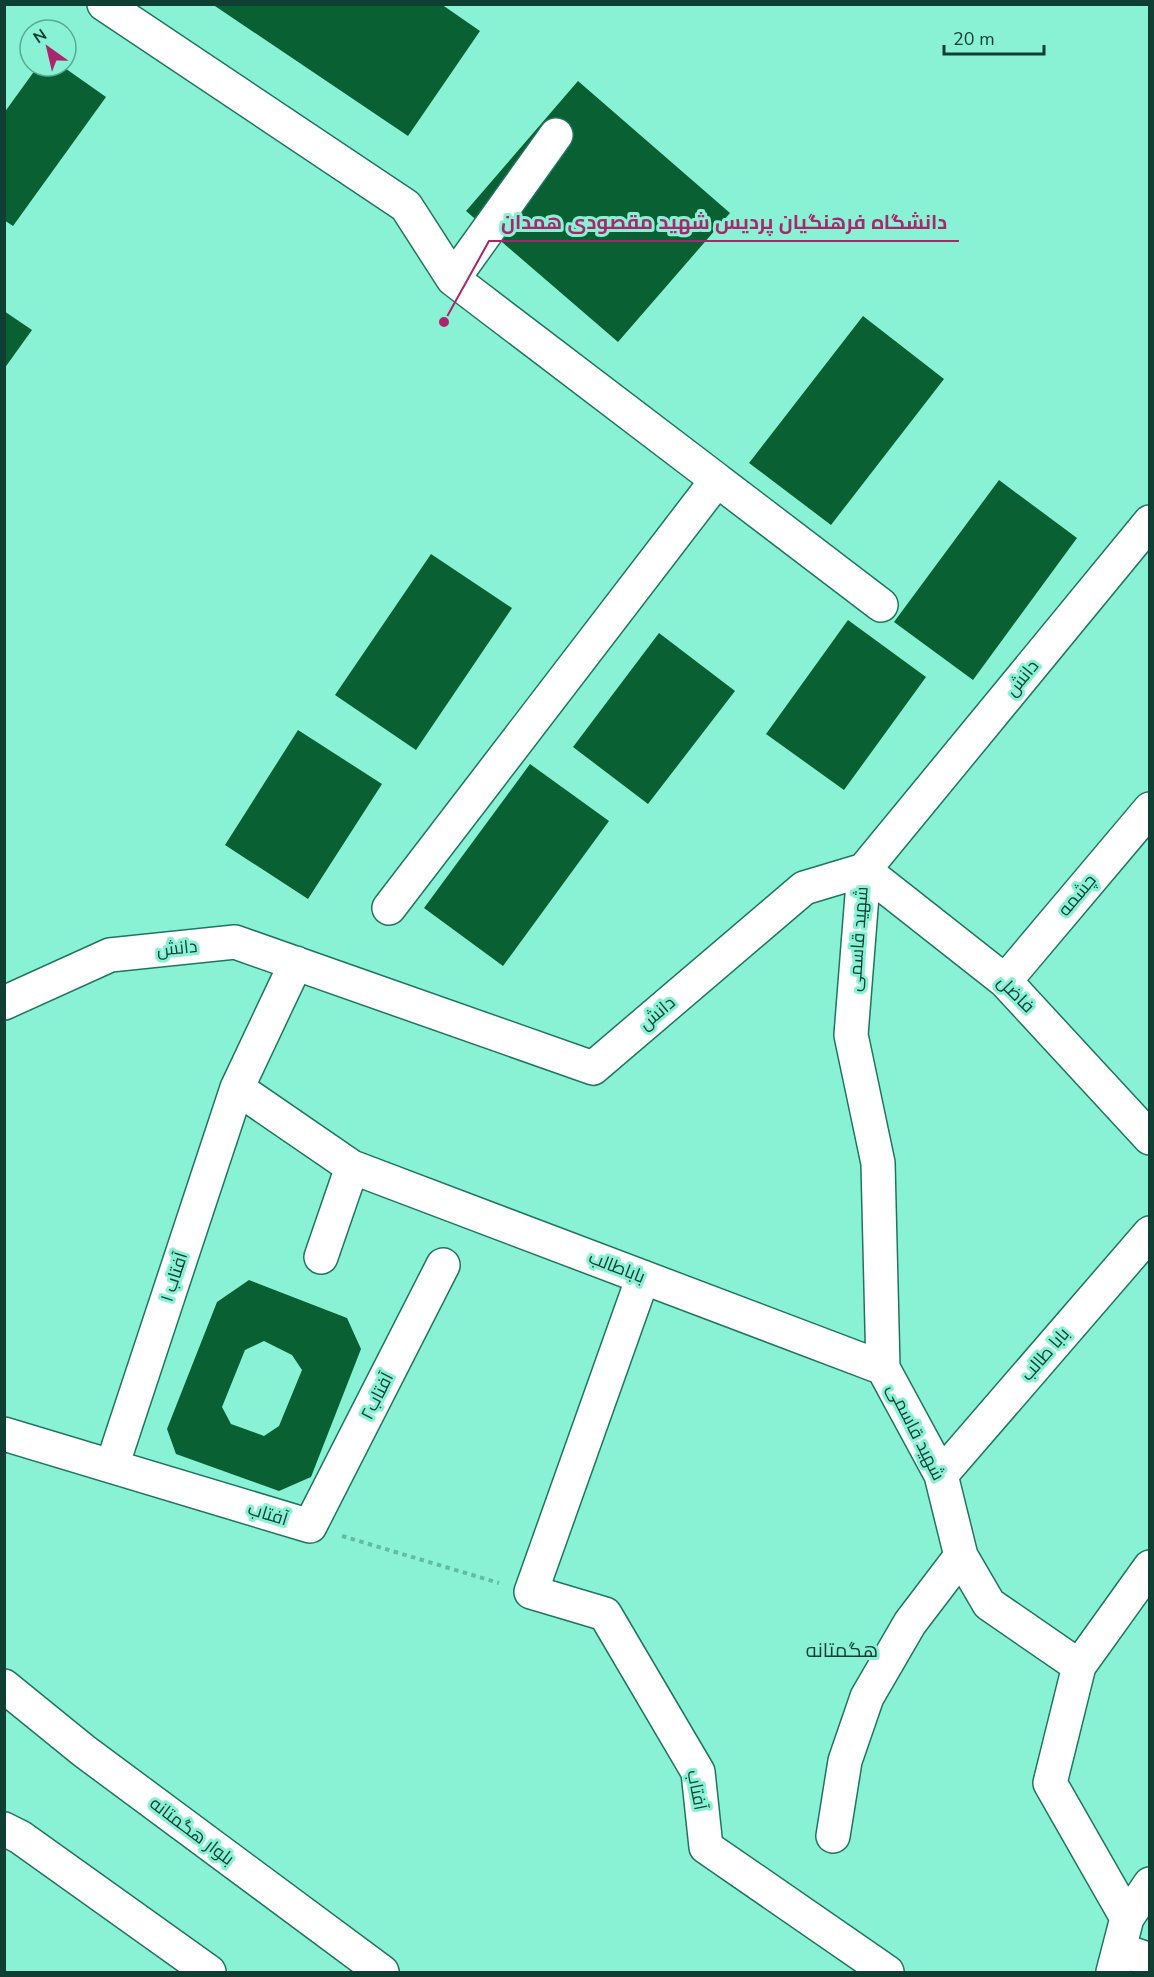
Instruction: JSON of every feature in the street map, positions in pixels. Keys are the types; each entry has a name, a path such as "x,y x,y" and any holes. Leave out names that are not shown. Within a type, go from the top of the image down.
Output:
{"street":[{"path":"104,4 406,206 453,279 881,604"},
{"path":"453,279 555,135"},
{"path":"389,908 717,480"},
{"name":"دانش","path":"4,1003 110,955 236,942 593,1068 804,888 864,870 1149,522"},
{"name":"چشمه","path":"1005,981 1149,809"},
{"name":"فاضل","path":"864,870 1005,981 1149,1138"},
{"name":"شهید قاسمی","path":"864,870 851,1035 878,1163 883,1368 941,1475 961,1556 989,1604 1079,1666"},
{"path":"237,1088 296,963"},
{"name":"باباطالب","path":"237,1088 352,1167 883,1368"},
{"name":"آفتاب ۱","path":"112,1466 237,1088"},
{"path":"321,1257 352,1167"},
{"name":"بابا طالب","path":"941,1475 1149,1233"},
{"name":"آفتاب۲","path":"310,1526 443,1265"},
{"path":"531,1592 643,1277"},
{"name":"آفتاب","path":"4,1434 310,1526"},
{"path":"833,1836 846,1761 867,1697 910,1623 961,1556"},
{"path":"1127,1918 1050,1783 1079,1666 1149,1567"},
{"name":"آفتاب","path":"531,1592 605,1614 698,1772 706,1847 887,1972"},
{"name":"بلوار هگمتانه","path":"4,1686 84,1751 382,1972"},
{"path":"4,1829 20,1837 209,1972"},
{"path":"1149,1884 1127,1918 1116,1961 1149,1960"}],"path":[{"name":"آفتاب","path":"310,1526 531,1592"}],"building":[{"path":"212,4 441,4 480,31 408,136"},
{"path":"78,77 106,97 13,226 4,220 4,113 29,78"},
{"path":"578,81 730,213 618,342 466,211"},
{"path":"4,311 32,330 4,369"},
{"path":"863,316 944,379 831,525 749,463"},
{"path":"999,480 1077,538 973,680 894,622"},
{"path":"431,554 512,608 416,750 335,695"},
{"path":"848,620 926,677 844,790 766,734"},
{"path":"659,633 735,691 648,804 573,747"},
{"path":"298,730 382,784 308,899 225,845"},
{"path":"530,764 609,821 503,966 424,908"},
{"path":"249,1280 347,1318 361,1349 311,1477 279,1491 176,1454 167,1429 217,1302","holes":["264,1341 292,1355 302,1370 279,1426 264,1436 231,1424 222,1407 245,1350"]}],"place":[{"name":"دانشگاه فرهنگیان پردیس شهید مقصودی همدان","path":"444,322"}],"district":[{"name":"هگمتانه","path":"842,1650"}]}
